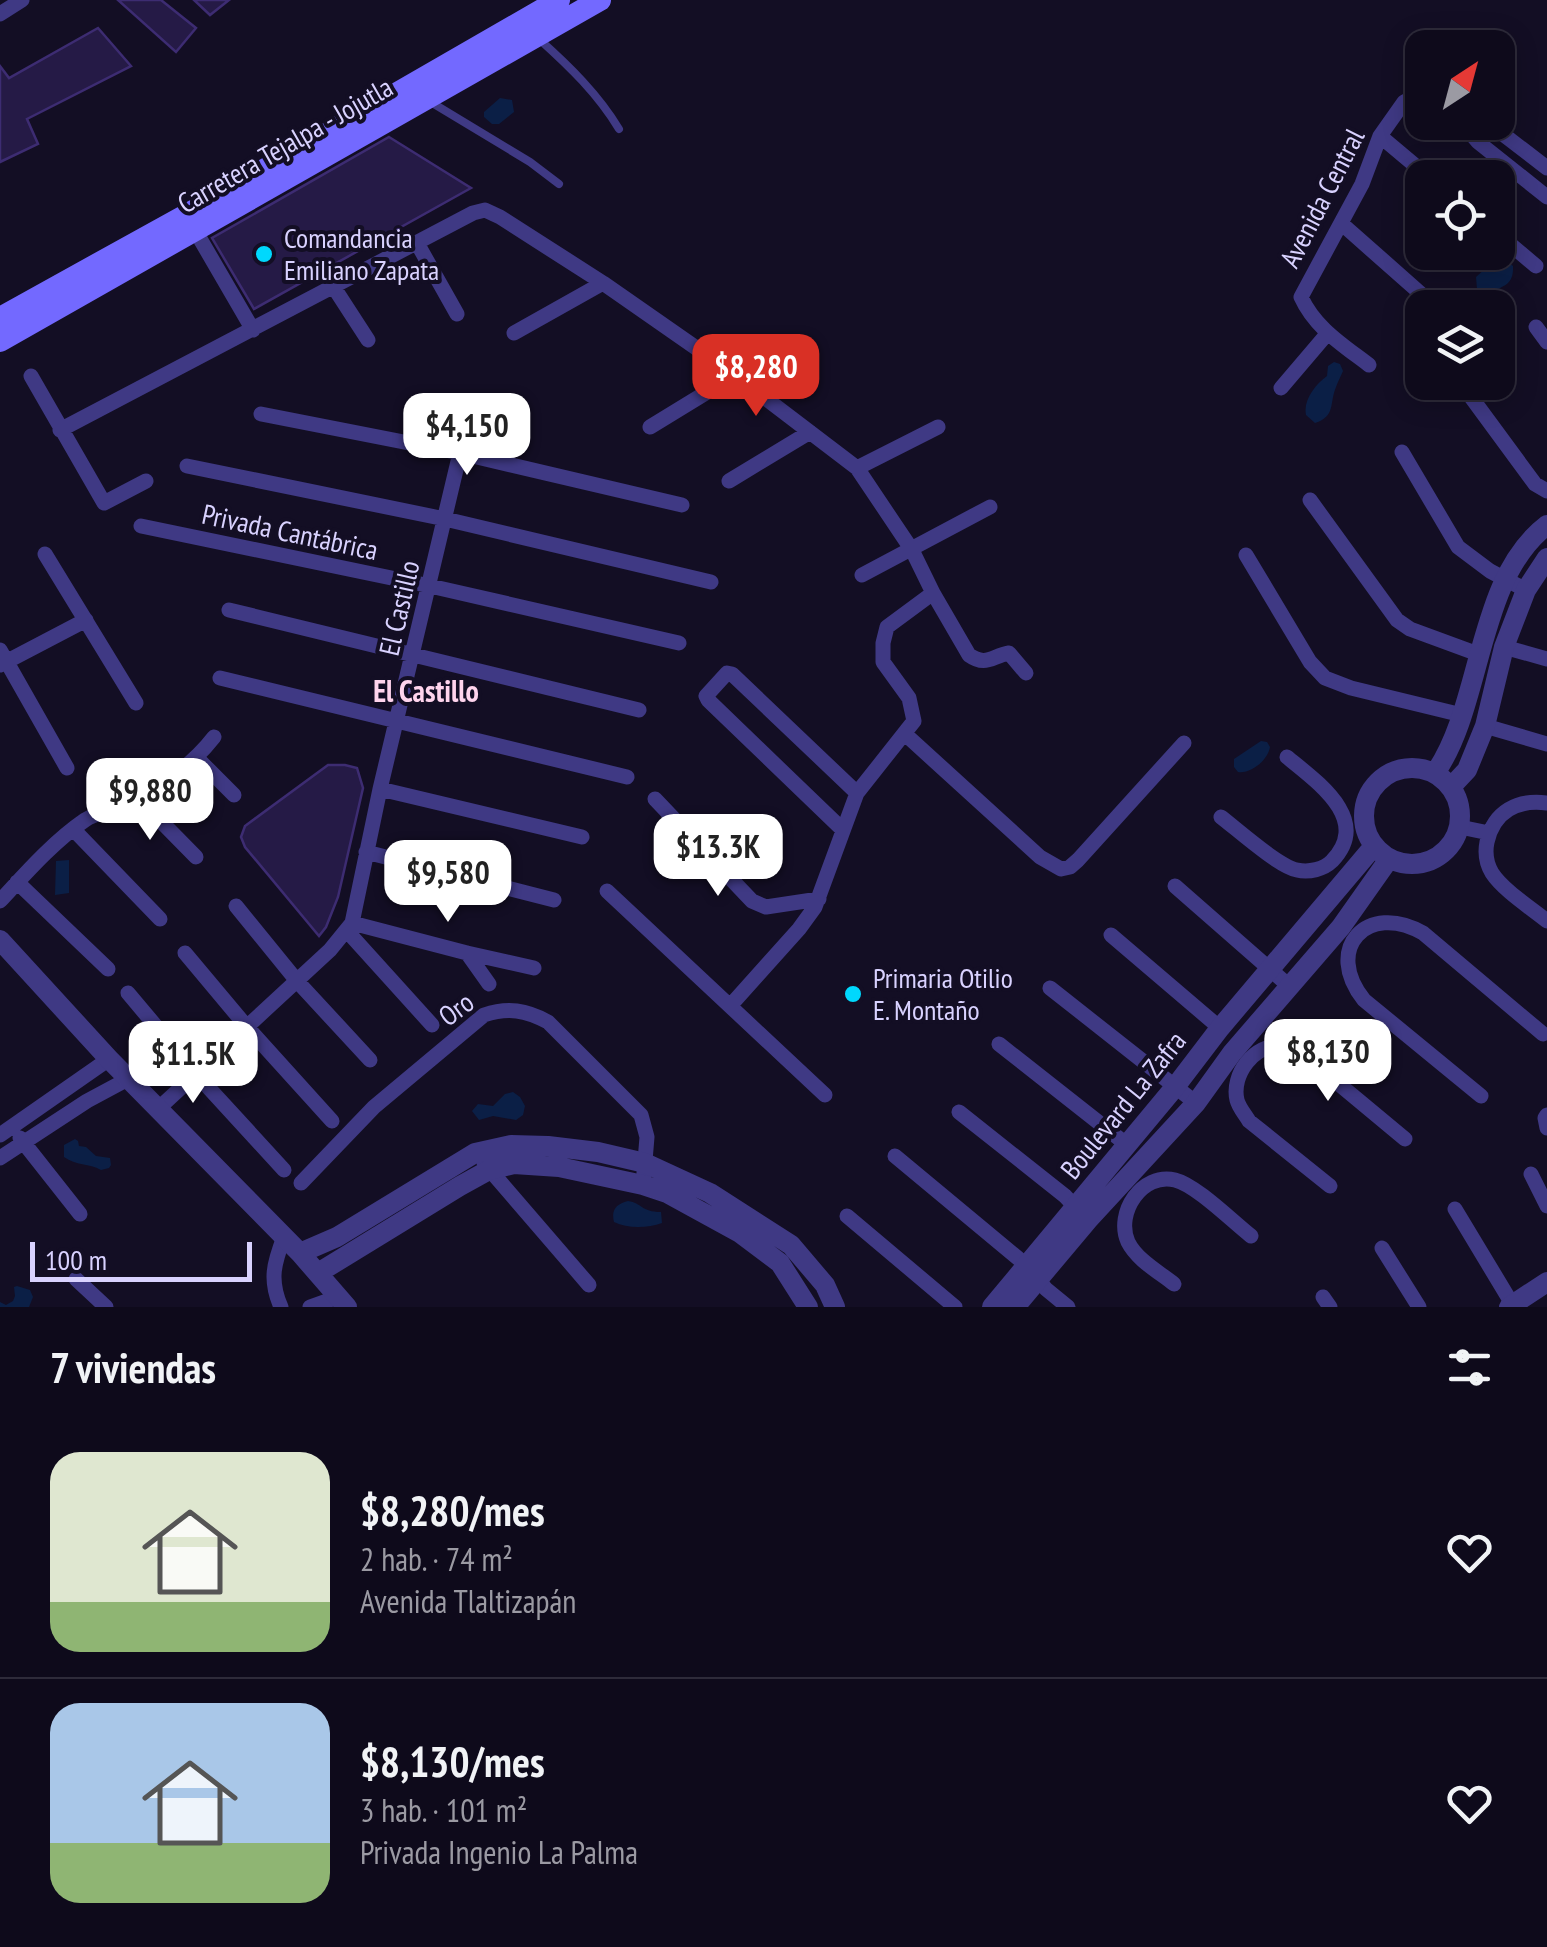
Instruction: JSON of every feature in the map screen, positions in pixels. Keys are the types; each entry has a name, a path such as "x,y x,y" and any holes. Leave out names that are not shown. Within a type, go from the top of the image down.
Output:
{"main road":[{"name":"Carretera Tejalpa - Jojutla","path":"0,341 559,0"},
{"name":"Carretera Tejalpa - Jojutla","path":"0,318 426,99 600,0"}],"street":[{"path":"0,14 22,0"},
{"name":"Avenida Central","path":"1369,365 1327,334 1301,297 1362,184 1380,136 1405,101"},
{"path":"1380,136 1409,160"},
{"path":"1476,140 1547,196"},
{"path":"1511,140 1547,168"},
{"path":"60,430 484,210 603,283 735,375 857,468 912,550 970,656 978,662 1009,653 1026,673"},
{"path":"191,223 252,330"},
{"path":"1342,224 1417,290"},
{"path":"417,243 457,314"},
{"path":"1515,248 1536,266"},
{"path":"514,333 603,283"},
{"path":"333,286 368,340"},
{"path":"1536,327 1547,342"},
{"path":"1281,388 1327,334"},
{"path":"650,427 735,375"},
{"path":"31,376 104,503 146,481"},
{"path":"1473,400 1535,484 1547,491"},
{"path":"261,414 460,453 682,506"},
{"path":"857,468 938,427"},
{"path":"728,481 810,432"},
{"path":"1402,452 1458,547 1516,586"},
{"name":"El Castillo","path":"349,927 460,453"},
{"path":"188,466 446,519 711,582"},
{"path":"1310,500 1397,620 1410,629 1478,654"},
{"path":"862,575 990,507"},
{"name":"Privada Cantábrica","path":"140,526 678,643"},
{"path":"1451,787 1467,770 1485,726 1516,586 1517,558 1547,526"},
{"path":"45,554 136,703"},
{"path":"1246,556 1310,662 1326,678 1350,688 1462,716"},
{"path":"1435,773 1447,755 1462,716 1478,654 1516,586 1547,558"},
{"path":"730,1006 799,929 819,899 857,794 914,721 909,698 882,662 883,643 887,628 933,593"},
{"path":"229,610 638,710"},
{"path":"67,768 2,659 86,620"},
{"path":"1504,647 1547,659"},
{"path":"843,830 706,696 727,672 732,674 857,794"},
{"path":"220,678 627,777"},
{"path":"1485,726 1547,744"},
{"path":"905,734 1040,858 1060,870 1078,860 1184,744"},
{"path":"0,901 73,829 89,817 119,808 197,758 214,737"},
{"path":"1221,816 1282,864 1297,870 1326,868 1345,841 1340,807 1330,792 1287,757"},
{"path":"197,758 234,796"},
{"path":"1420,768 1435,773 1451,787 1461,809 1460,828 1450,847 1427,863 1414,865 1382,852 1364,826 1368,796 1389,773 1420,768"},
{"path":"380,788 582,836"},
{"path":"137,797 196,857"},
{"path":"655,799 752,901 766,907 819,899"},
{"path":"1547,803 1532,801 1502,812 1486,847 1486,861 1492,874 1547,921"},
{"path":"1460,828 1490,833"},
{"path":"73,829 160,919"},
{"path":"366,852 554,900"},
{"name":"Boulevard La Zafra","path":"992,1307 1032,1272 1081,1213 1126,1144 1352,872 1382,852"},
{"name":"Boulevard La Zafra","path":"1081,1213 1130,1188 1196,1103 1239,1058 1290,986 1349,932 1382,852"},
{"path":"1335,858 1352,872"},
{"path":"17,882 108,969"},
{"path":"1175,886 1290,986"},
{"path":"607,891 825,1096"},
{"path":"236,906 297,981 370,1060"},
{"path":"1481,1096 1354,989 1346,965 1349,932 1390,921 1408,925 1423,933 1543,1034"},
{"path":"349,927 534,968"},
{"path":"159,1108 297,981 349,927"},
{"path":"349,927 432,1025"},
{"path":"1111,935 1220,1028"},
{"path":"0,940 343,1302"},
{"path":"185,952 246,1027 332,1121"},
{"path":"466,954 488,984"},
{"path":"1050,988 1196,1103"},
{"path":"128,994 284,1170"},
{"name":"Oro","path":"302,1183 374,1107 484,1015 516,1010 548,1022 642,1115 647,1137 643,1185"},
{"path":"1000,1044 1126,1144"},
{"path":"1330,1186 1249,1120 1236,1098 1239,1058 1278,1046 1292,1049 1405,1139"},
{"path":"80,1214 24,1143 6,1130 109,1059"},
{"path":"90,1074 104,1092"},
{"path":"0,1158 128,1079"},
{"path":"959,1112 1081,1213"},
{"path":"1547,1115 1547,1128"},
{"path":"318,1274 342,1246 474,1153 510,1145 548,1146 644,1163 710,1193 791,1246 825,1285 835,1307"},
{"path":"474,1153 589,1285"},
{"path":"895,1156 1068,1307"},
{"path":"300,1253 342,1246 490,1170 514,1164 559,1168 667,1193 740,1233 780,1263 808,1307"},
{"path":"1532,1174 1547,1206"},
{"path":"1174,1284 1135,1253 1127,1240 1124,1225 1130,1188 1174,1180 1189,1186 1251,1236"},
{"path":"1455,1208 1512,1306 1547,1282"},
{"path":"847,1216 955,1307"},
{"path":"282,1307 272,1267 284,1237"},
{"path":"1382,1248 1419,1307"},
{"name":"Boulevard La Zafra","path":"1015,1307 1032,1272"},
{"path":"76,1279 106,1307"},
{"path":"310,1307 343,1302"}],"lane":[{"path":"536,36 577,75 619,129"},
{"path":"426,99 559,184"}],"water":[{"path":"500,98 512,100 514,112 499,124 492,124 484,112"},
{"path":"1484,270 1513,270 1509,282 1497,290 1476,290 1476,277"},
{"path":"1334,362 1343,371 1329,413 1315,423 1306,415 1306,404"},
{"path":"1261,741 1270,747 1266,757 1253,768 1238,772 1234,759"},
{"path":"69,860 69,893 55,895 56,861"},
{"path":"513,1092 525,1106 523,1115 516,1120 493,1116 479,1120 472,1111 478,1104 493,1106"},
{"path":"75,1139 96,1156 110,1158 109,1168 101,1170 64,1157 64,1145"},
{"path":"628,1201 661,1212 662,1223 638,1227 614,1222 615,1208"},
{"path":"17,1286 30,1290 33,1297 29,1307 0,1307 0,1302 6,1305 13,1301"}],"building":[{"path":"118,0 161,0 196,28 176,52"},
{"path":"194,0 229,0 210,15"},
{"path":"98,28 131,66 27,119 38,144 0,162 0,66 9,78"},
{"path":"389,137 471,188 254,309 212,238"},
{"path":"328,765 357,768 363,788 338,897 319,936 245,847 241,837 245,826"}],"place":[{"name":"Comandancia Emiliano Zapata","path":"264,254"},
{"name":"Primaria Otilio E. Montaño","path":"853,994"}],"district":[{"name":"El Castillo","path":"426,692"}]}
